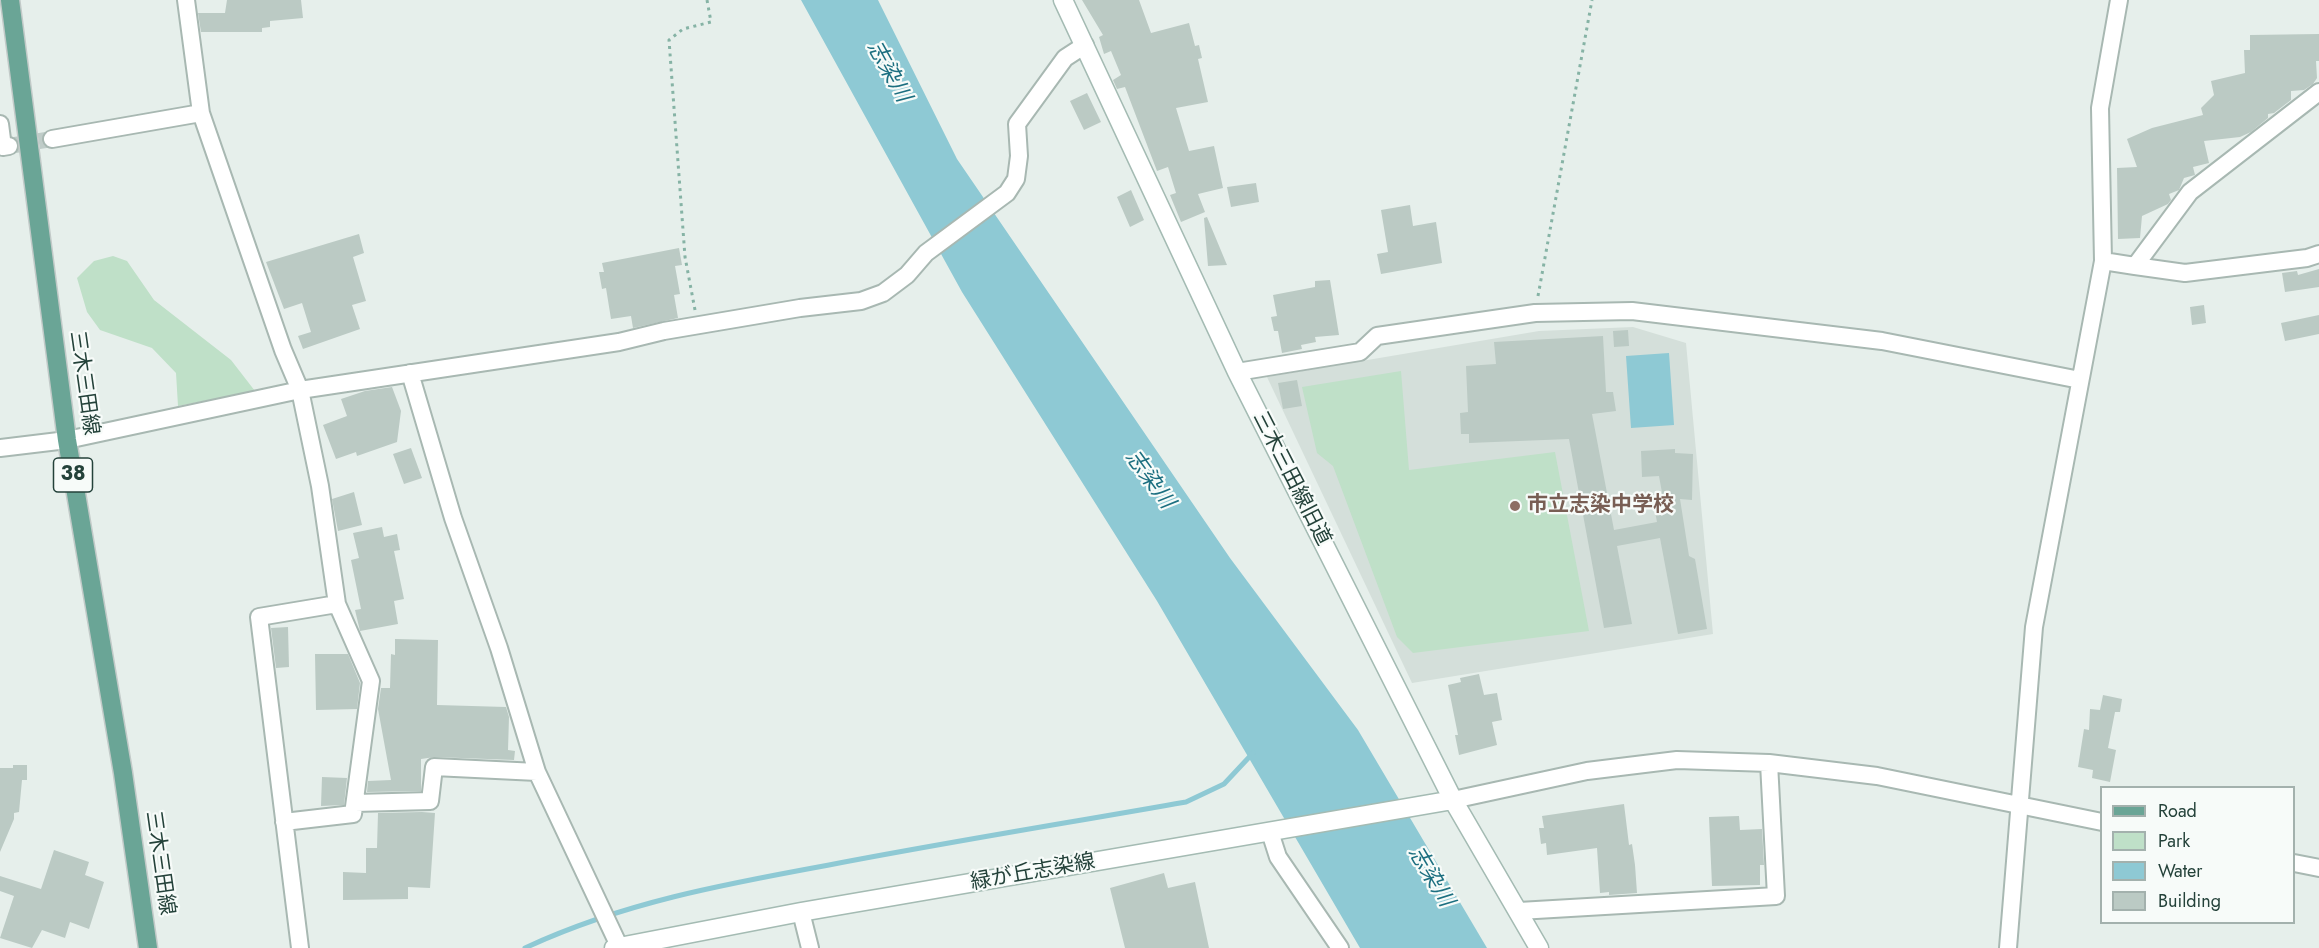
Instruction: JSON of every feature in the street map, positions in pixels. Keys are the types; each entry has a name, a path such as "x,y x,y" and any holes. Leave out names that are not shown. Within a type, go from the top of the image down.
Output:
{"main road":[{"name":"三木三田線","path":"10,0 67,440 123,773 148,948"}],"street":[{"path":"186,0 201,113 283,350 300,390 320,486 337,604 371,681 353,814 284,822"},
{"name":"三木三田線旧道","path":"1063,0 1237,372 1453,800 1539,948"},
{"path":"2008,948 2034,627 2103,261 2100,108 2119,0"},
{"path":"0,448 67,440 300,390 619,342 698,325 800,308 861,301 883,293 907,275 926,254 1007,194 1016,179 1019,156 1017,124 1065,58 1085,45"},
{"path":"2135,266 2190,192 2319,92"},
{"path":"52,139 201,113"},
{"path":"0,124 3,147 9,146"},
{"path":"2103,261 2185,273 2307,258 2319,254"},
{"path":"1237,372 1360,352 1377,336 1535,313 1632,311 1882,342 2080,380"},
{"path":"410,373 453,518 499,648 537,772 618,947"},
{"path":"300,948 259,617 337,604"},
{"path":"1453,800 1587,771 1677,760 1769,763 1877,776 2100,822"},
{"path":"1519,911 1776,896 1769,763"},
{"path":"355,803 430,801 434,767 537,772"},
{"name":"緑が丘志染線","path":"618,947 801,912 1453,800"},
{"path":"1270,832 1278,857 1340,948"},
{"path":"2295,863 2319,868"},
{"path":"801,912 810,948"}],"path":[{"path":"698,325 685,257 669,40 683,29 711,22 707,0"},
{"path":"1535,313 1592,0"}],"shaded area":[{"name":"市立志染中学校","path":"1633,327 1686,343 1713,634 1412,683 1267,377 1539,331"}],"green space":[{"path":"113,256 127,261 154,300 231,360 255,391 178,406 176,373 152,348 100,330 87,312 77,278 94,261"},
{"path":"1401,371 1409,470 1555,452 1589,631 1413,653 1397,637 1333,466 1317,453 1302,387"}],"water":[{"name":"志染川","path":"801,0 878,0 957,159 1230,558 1358,730 1487,948 1360,948 1157,601 962,292"},
{"path":"1669,353 1674,425 1631,428 1626,356"}],"building":[{"path":"227,0 301,0 303,18 270,21 270,27 262,28 262,32 201,32 198,13 225,13"},
{"path":"1082,0 1139,0 1151,33 1189,23 1195,46 1199,45 1202,58 1198,59 1208,102 1176,108 1189,151 1214,146 1223,188 1198,194 1205,212 1181,222 1170,195 1176,193 1168,167 1157,171 1125,87 1117,89 1113,80 1121,75 1111,51 1104,54 1099,37 1103,35"},
{"path":"2319,34 2317,78 2313,84 2304,90 2291,91 2291,100 2274,113 2268,114 2268,118 2251,132 2240,137 2204,141 2209,163 2193,167 2195,175 2184,178 2179,190 2169,194 2171,200 2168,204 2142,216 2140,238 2118,239 2117,168 2137,167 2127,139 2152,128 2203,115 2201,108 2214,95 2211,81 2245,73 2244,50 2250,50 2250,35"},
{"path":"1087,93 1101,122 1084,130 1070,101"},
{"path":"1256,183 1259,202 1231,207 1227,187"},
{"path":"1131,190 1144,220 1130,227 1117,197"},
{"path":"1410,205 1413,226 1436,222 1442,263 1381,274 1377,254 1388,252 1381,210"},
{"path":"1207,217 1227,265 1208,266 1204,218"},
{"path":"359,234 364,253 353,257 366,301 352,305 360,329 303,349 298,336 311,332 302,303 284,309 266,262"},
{"path":"679,248 682,265 675,266 680,294 674,295 678,318 633,328 631,316 611,319 606,288 602,289 599,272 604,272 602,263"},
{"path":"2319,269 2319,287 2285,292 2282,273 2297,271 2298,275"},
{"path":"1330,280 1339,335 1315,337 1316,342 1301,345 1302,349 1282,353 1278,331 1274,331 1271,317 1277,316 1273,295 1315,287 1315,281"},
{"path":"2204,305 2206,323 2192,325 2190,307"},
{"path":"2319,315 2319,334 2285,341 2281,323"},
{"path":"1628,330 1629,346 1614,347 1613,331"},
{"path":"1603,336 1606,392 1613,392 1616,411 1592,414 1614,530 1657,522 1655,511 1665,509 1659,476 1642,477 1641,451 1675,449 1675,453 1693,454 1692,500 1680,499 1689,556 1695,559 1707,629 1678,634 1660,538 1617,546 1632,624 1604,628 1569,439 1469,443 1469,434 1461,434 1460,413 1468,412 1466,366 1496,364 1494,342"},
{"path":"1297,380 1302,406 1283,409 1278,383"},
{"path":"392,387 401,411 397,442 357,456 356,452 336,459 323,425 347,416 341,399 365,391"},
{"path":"411,448 422,478 404,484 393,454"},
{"path":"354,492 362,525 338,531 332,499"},
{"path":"382,527 384,537 397,534 400,550 394,551 404,599 394,601 398,624 360,631 355,610 361,609 351,560 359,558 353,533"},
{"path":"288,627 289,667 276,668 271,628"},
{"path":"395,639 438,640 437,705 506,707 509,717 508,750 515,751 514,760 435,757 421,759 421,791 367,792 368,781 391,780 378,709 381,688 390,688 391,654 395,655"},
{"path":"315,654 348,654 360,683 357,709 316,710"},
{"path":"1479,674 1484,695 1497,693 1502,720 1492,722 1497,745 1459,755 1455,735 1458,735 1448,685 1461,682 1460,678"},
{"path":"2103,695 2122,699 2120,712 2115,712 2108,748 2116,750 2110,782 2092,778 2093,770 2078,767 2084,729 2089,730 2090,709 2100,710"},
{"path":"13,765 27,765 27,780 22,780 19,812 14,813 14,819 0,852 0,768 13,768"},
{"path":"322,777 347,778 344,805 321,806"},
{"path":"1624,804 1629,845 1632,844 1637,893 1609,895 1609,892 1600,893 1597,848 1547,855 1546,843 1541,844 1539,828 1544,828 1542,816"},
{"path":"378,813 435,813 430,888 408,887 408,899 343,900 343,872 366,873 366,848 377,848"},
{"path":"1739,816 1740,830 1762,829 1764,865 1760,865 1760,885 1712,886 1709,817"},
{"path":"54,850 89,862 85,875 104,882 89,929 70,922 65,938 42,930 32,948 0,938 14,896 0,891 0,876 41,889"},
{"path":"1164,873 1168,888 1195,882 1209,948 1125,948 1110,888"}],"waterway":[{"path":"525,948 598,919 712,888 918,848 1186,802 1224,784 1253,753"}],"tunnel":[{"path":"15,145 52,139"}],"place":[{"name":"市立志染中学校","path":"1515,506"}]}
